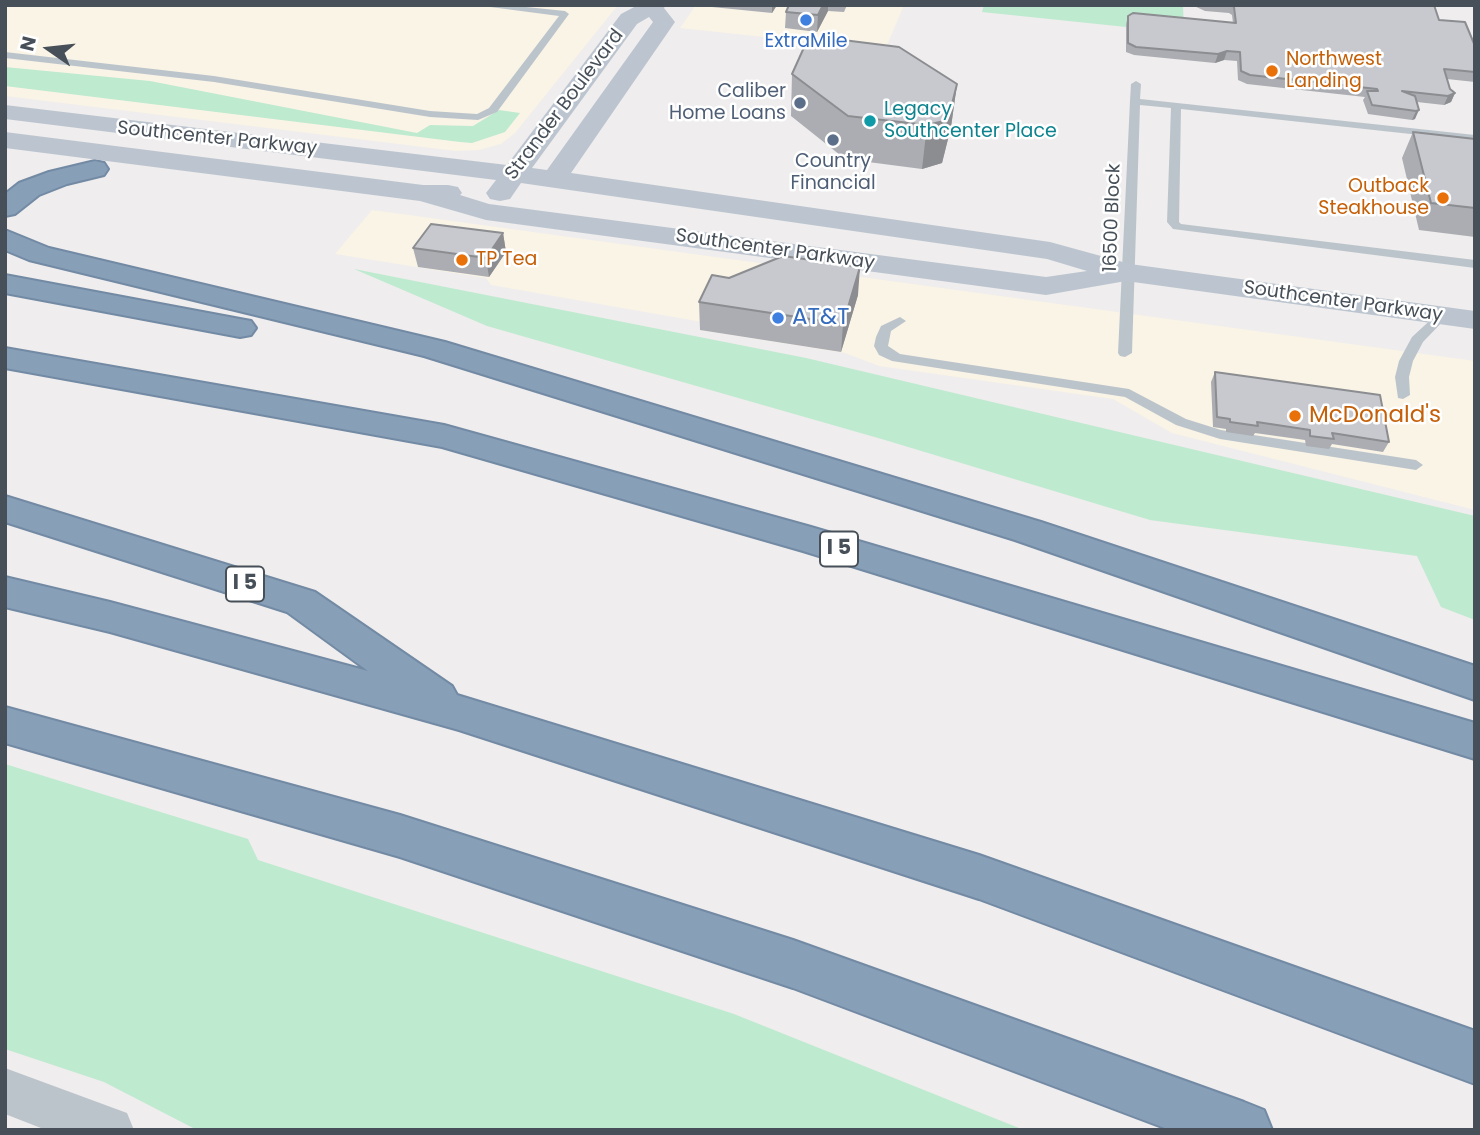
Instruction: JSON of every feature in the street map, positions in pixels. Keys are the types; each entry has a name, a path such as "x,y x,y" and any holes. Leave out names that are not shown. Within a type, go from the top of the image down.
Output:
{"highway":[{"path":"5,208 15,197 38,185 95,169"},
{"path":"5,239 39,254 434,349 1028,531 1475,683"},
{"path":"5,284 373,353 609,403"},
{"name":"I 5","path":"5,348 196,391"},
{"name":"I 5","path":"5,358 444,436 811,540 1475,741"},
{"name":"I 5","path":"5,509 301,602 459,713"},
{"name":"I 5","path":"5,592 110,617 459,713 979,877 1475,1058"},
{"path":"5,725 400,836 767,955 1244,1130"}],"main road":[{"name":"Strander Boulevard","path":"499,193 629,19 654,7 664,22 554,179"},
{"name":"Southcenter Parkway","path":"5,112 499,193 768,250 1046,286 1128,273"},
{"path":"5,125 427,178 499,193"},
{"name":"Southcenter Parkway","path":"5,140 423,192 499,193 554,179 1050,251 1128,273 1475,320"},
{"path":"5,155 413,209 499,193"},
{"path":"768,250 782,239 791,238 838,244 955,238"}],"street":[{"path":"5,1091 110,1130"}],"lane":[{"path":"5,55 214,79 430,114 478,117 493,110 565,14 479,5"},
{"name":"16500 Block","path":"1125,354 1136,84"},
{"path":"1135,101 1475,138"},
{"path":"1176,106 1173,222 1177,227 1475,264"},
{"path":"1403,395 1402,377 1406,361 1417,340 1441,316"},
{"path":"900,321 886,329 881,346 884,352 897,358 1129,393 1181,422 1220,434 1416,465"}],"shaded area":[{"path":"5,5 618,5 515,133 501,144 479,150 456,151 5,96"},
{"path":"696,5 904,5 885,50 680,28"},
{"path":"372,210 1475,361 1475,510 1172,433 1113,399 879,366 845,353 700,330 702,322 491,285 486,278 335,254"}],"green space":[{"path":"984,5 1183,5 1184,33 982,12"},
{"path":"5,67 150,81 417,133 430,125 473,126 499,110 520,113 505,132 472,143 460,142 5,86"},
{"path":"354,269 806,358 1475,516 1475,620 1441,607 1417,556 1150,520 885,440 487,326"},
{"path":"5,764 248,839 258,860 734,1014 1024,1130 197,1130 104,1082 5,1049"}],"building":[{"path":"789,5 823,5 818,15 786,12"},
{"path":"1232,5 1434,5 1439,20 1465,22 1475,46 1475,72 1444,69 1450,89 1455,93 1448,96 1402,91 1415,96 1419,110 1416,111 1372,105 1367,91 1378,91 1377,89 1250,75 1241,71 1240,52 1227,51 1218,54 1136,47 1128,43 1128,16 1133,13 1236,23"},
{"path":"827,38 899,47 957,84 948,120 927,125 848,116 792,74 806,43"},
{"path":"1413,132 1475,139 1475,208 1431,203"},
{"path":"431,224 503,233 486,258 413,248"},
{"path":"783,256 860,267 843,324 699,302 712,275 729,278"},
{"name":"McDonald's","path":"1215,372 1380,395 1389,442 1332,433 1334,439 1310,436 1310,430 1257,422 1258,426 1217,417"}],"place":[{"name":"ExtraMile","path":"806,20"},
{"name":"Northwest Landing","path":"1272,71"},
{"name":"Caliber Home Loans","path":"800,103"},
{"name":"Legacy Southcenter Place","path":"870,121"},
{"name":"Country Financial","path":"833,140"},
{"name":"Outback Steakhouse","path":"1443,198"},
{"name":"TP Tea","path":"462,260"},
{"name":"AT&T","path":"778,318"},
{"name":"McDonald's","path":"1295,416"}]}
